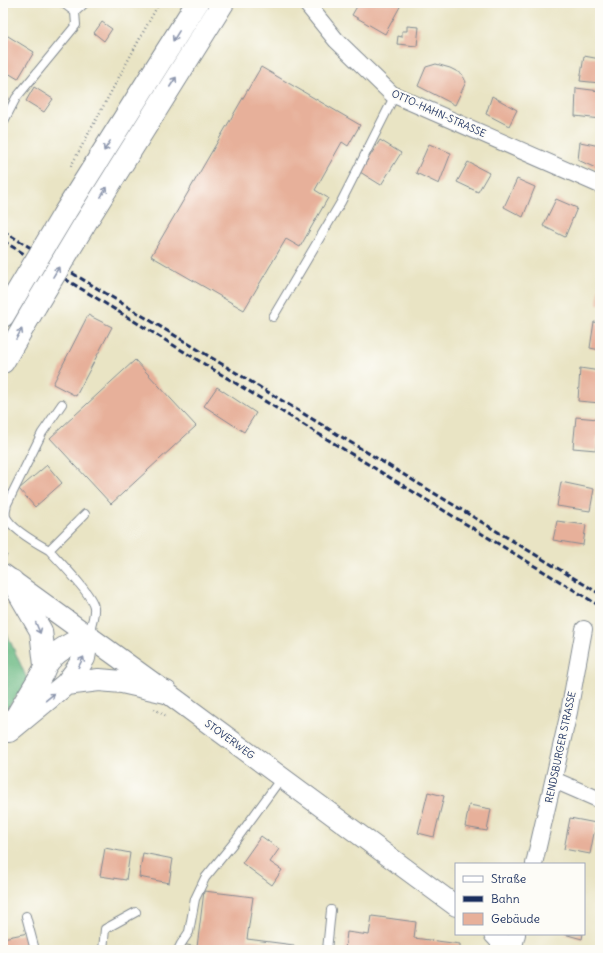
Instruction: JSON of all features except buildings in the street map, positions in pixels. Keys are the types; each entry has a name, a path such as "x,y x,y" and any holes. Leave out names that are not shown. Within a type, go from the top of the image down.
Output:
{"highway":[{"path":"3,316 64,214 197,3"},
{"path":"3,362 84,225 223,3"},
{"path":"6,734 43,672 45,665 41,631 29,609 8,578"},
{"path":"45,665 53,656 63,649 88,635"},
{"path":"6,734 66,684 84,658 88,635"},
{"path":"66,684 99,680 122,682 166,692"}],"street":[{"name":"OTTO-HAHN-STRASSE","path":"306,3 336,40 392,94 600,185"},
{"name":"STOVERWEG","path":"8,578 166,692 455,905"},
{"name":"RENDSBURGER STRASSE","path":"534,863 569,712 584,629"},
{"path":"554,780 600,800"},
{"path":"495,935 509,950"},
{"path":"513,950 517,935"}],"lane":[{"path":"3,123 16,98 76,25 75,12 63,3"},
{"path":"75,12 85,3"},
{"path":"273,317 341,202 395,95"},
{"path":"62,404 42,433 7,504 5,515 10,523 36,544 49,550 90,596 94,606 93,620 88,635"},
{"path":"49,550 85,514"},
{"path":"178,950 189,932 196,899 205,878 236,840 282,777"},
{"path":"327,950 331,910"},
{"path":"103,950 106,929 136,912"},
{"path":"26,916 35,950"}],"path":[{"path":"68,170 159,3"}],"green space":[{"path":"3,625 28,681 3,714"}],"railway":[{"path":"3,231 600,594"},
{"path":"3,241 600,606"}]}
